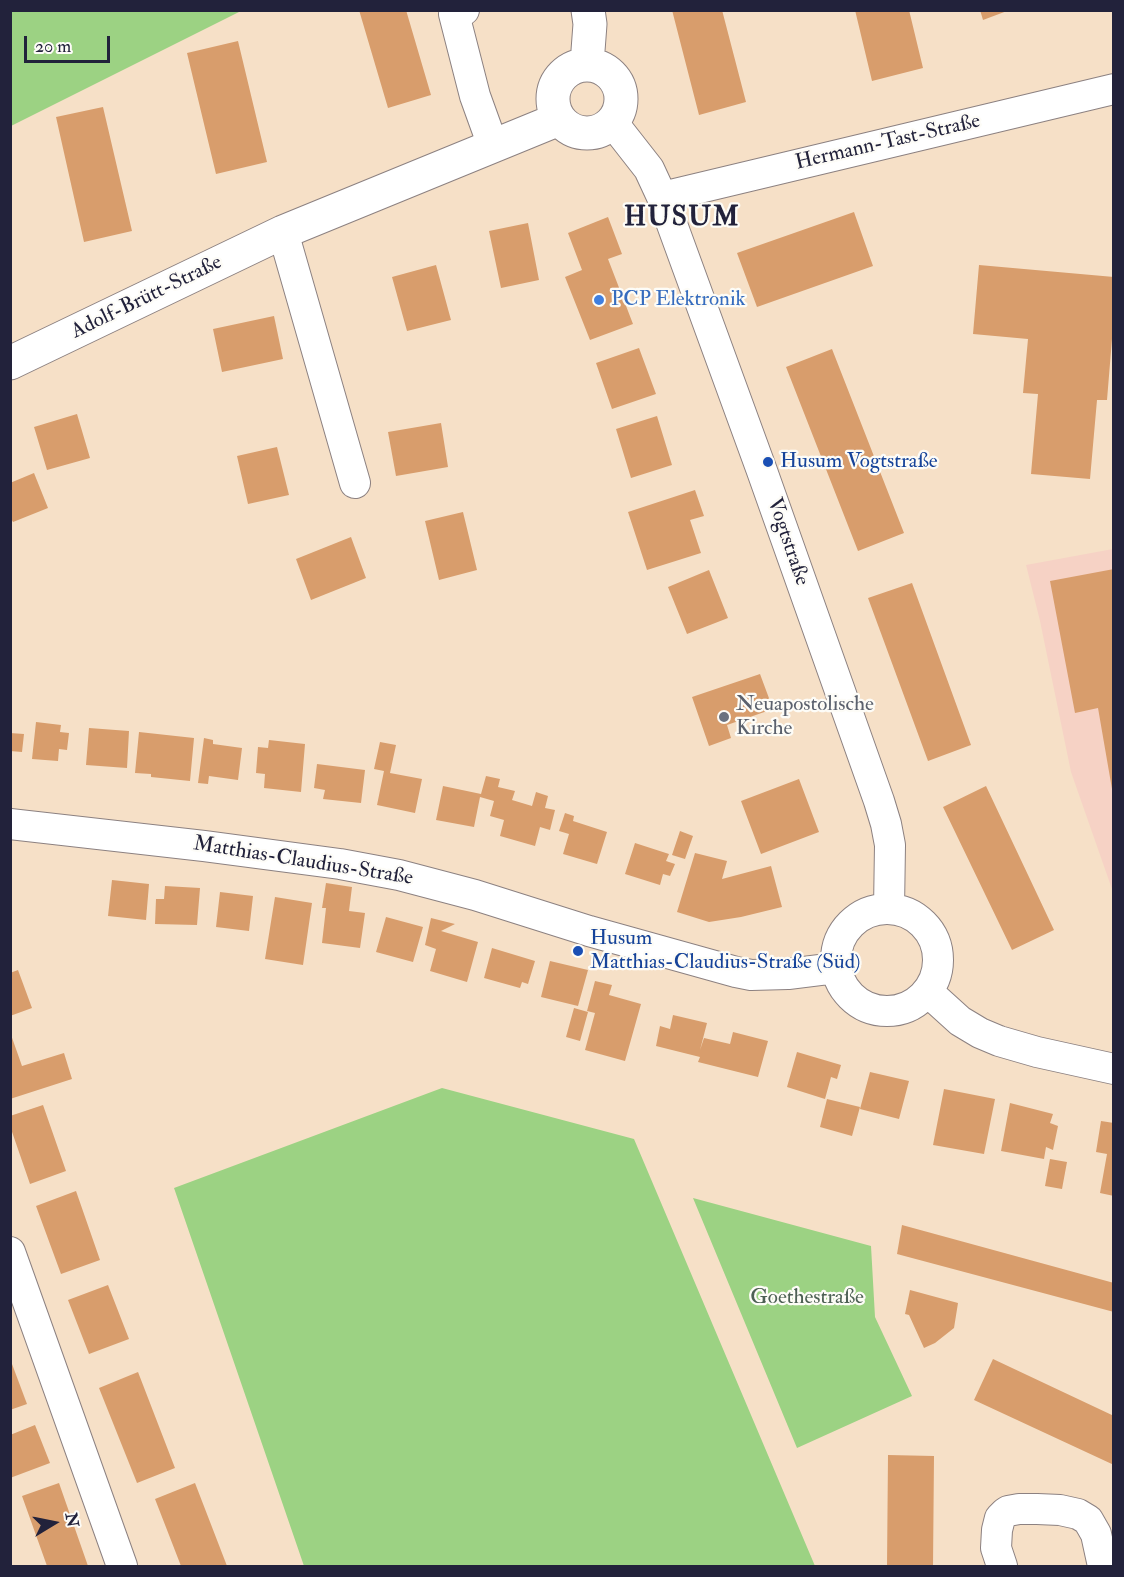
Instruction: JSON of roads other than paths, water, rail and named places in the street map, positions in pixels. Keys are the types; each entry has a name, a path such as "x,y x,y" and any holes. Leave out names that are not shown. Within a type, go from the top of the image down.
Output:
{"main road":[{"path":"587,64 590,24 588,10"},
{"path":"587,64 604,68 617,80 622,96 619,113 613,123 596,133 582,133 569,129 559,119 553,105 554,90 561,76 573,67 587,64"},
{"name":"Adolf-Brütt-Straße","path":"10,363 283,232 559,119"}],"street":[{"path":"464,10 454,14 476,96 493,146"},
{"name":"Hermann-Tast-Straße","path":"662,197 1113,89"},
{"name":"Vogtstraße","path":"613,123 649,169 662,197 879,801 890,845 889,909"},
{"path":"283,232 355,483"},
{"name":"Matthias-Claudius-Straße","path":"10,824 204,846 340,864 399,875 475,894 590,931 751,975 788,974 836,968"},
{"path":"889,909 907,914 923,924 934,939 939,957 937,976 928,992 916,1003 896,1011 884,1012 862,1005 844,988 836,968 837,948 845,931 858,917 873,910 889,909"},
{"path":"928,992 960,1021 999,1041 1036,1052 1113,1069"},
{"path":"10,1252 122,1566"},
{"path":"1002,1566 996,1548 1000,1518 1005,1513 1019,1509 1037,1509 1069,1512 1088,1520 1096,1534 1103,1566"}],"place":[{"name":"PCP Elektronik","path":"599,300"},
{"name":"Husum Vogtstraße","path":"768,462"},
{"name":"Neuapostolische Kirche","path":"724,717"},
{"name":"Husum Matthias-Claudius-Straße (Süd)","path":"578,951"}],"district":[{"name":"HUSUM","path":"682,219"}],"park label":[{"name":"Goethestraße","path":"807,1298"}]}
